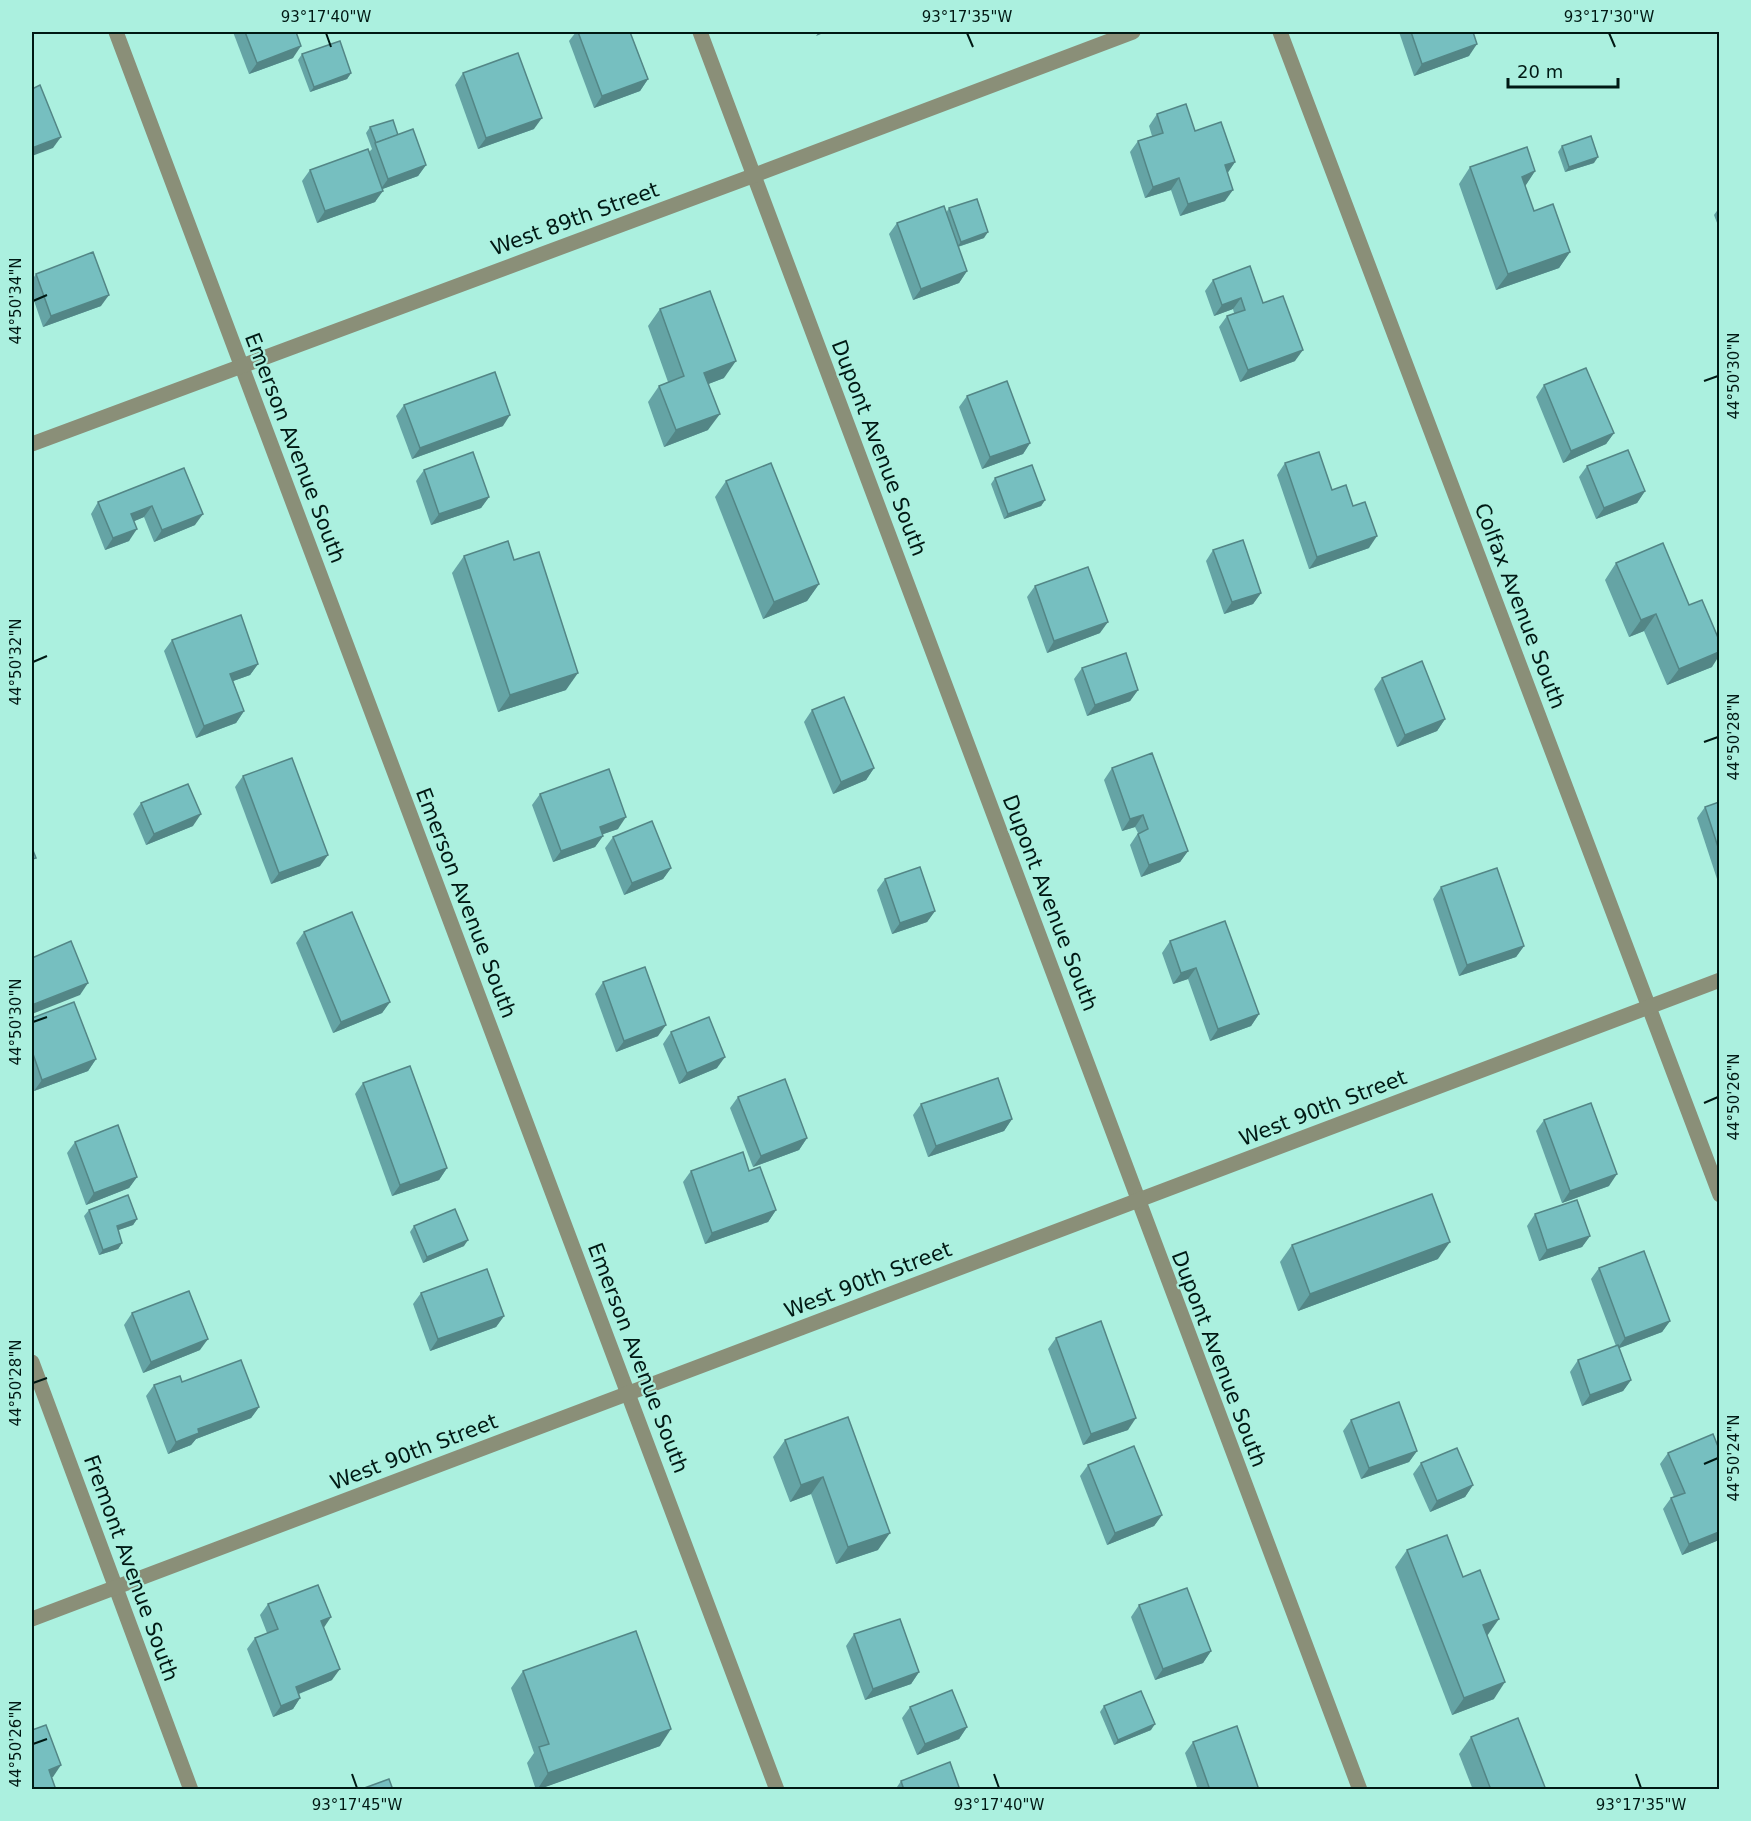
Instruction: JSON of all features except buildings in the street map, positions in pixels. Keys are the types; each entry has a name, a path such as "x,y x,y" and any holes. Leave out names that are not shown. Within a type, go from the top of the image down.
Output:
{"street":[{"name":"Emerson Avenue South","path":"116,32 777,1790"},
{"name":"Dupont Avenue South","path":"700,32 1360,1790"},
{"name":"West 89th Street","path":"32,444 1133,32"},
{"name":"Colfax Avenue South","path":"1280,32 1719,1195"},
{"name":"West 90th Street","path":"32,1619 1719,980"},
{"name":"Fremont Avenue South","path":"32,1362 191,1790"}]}
